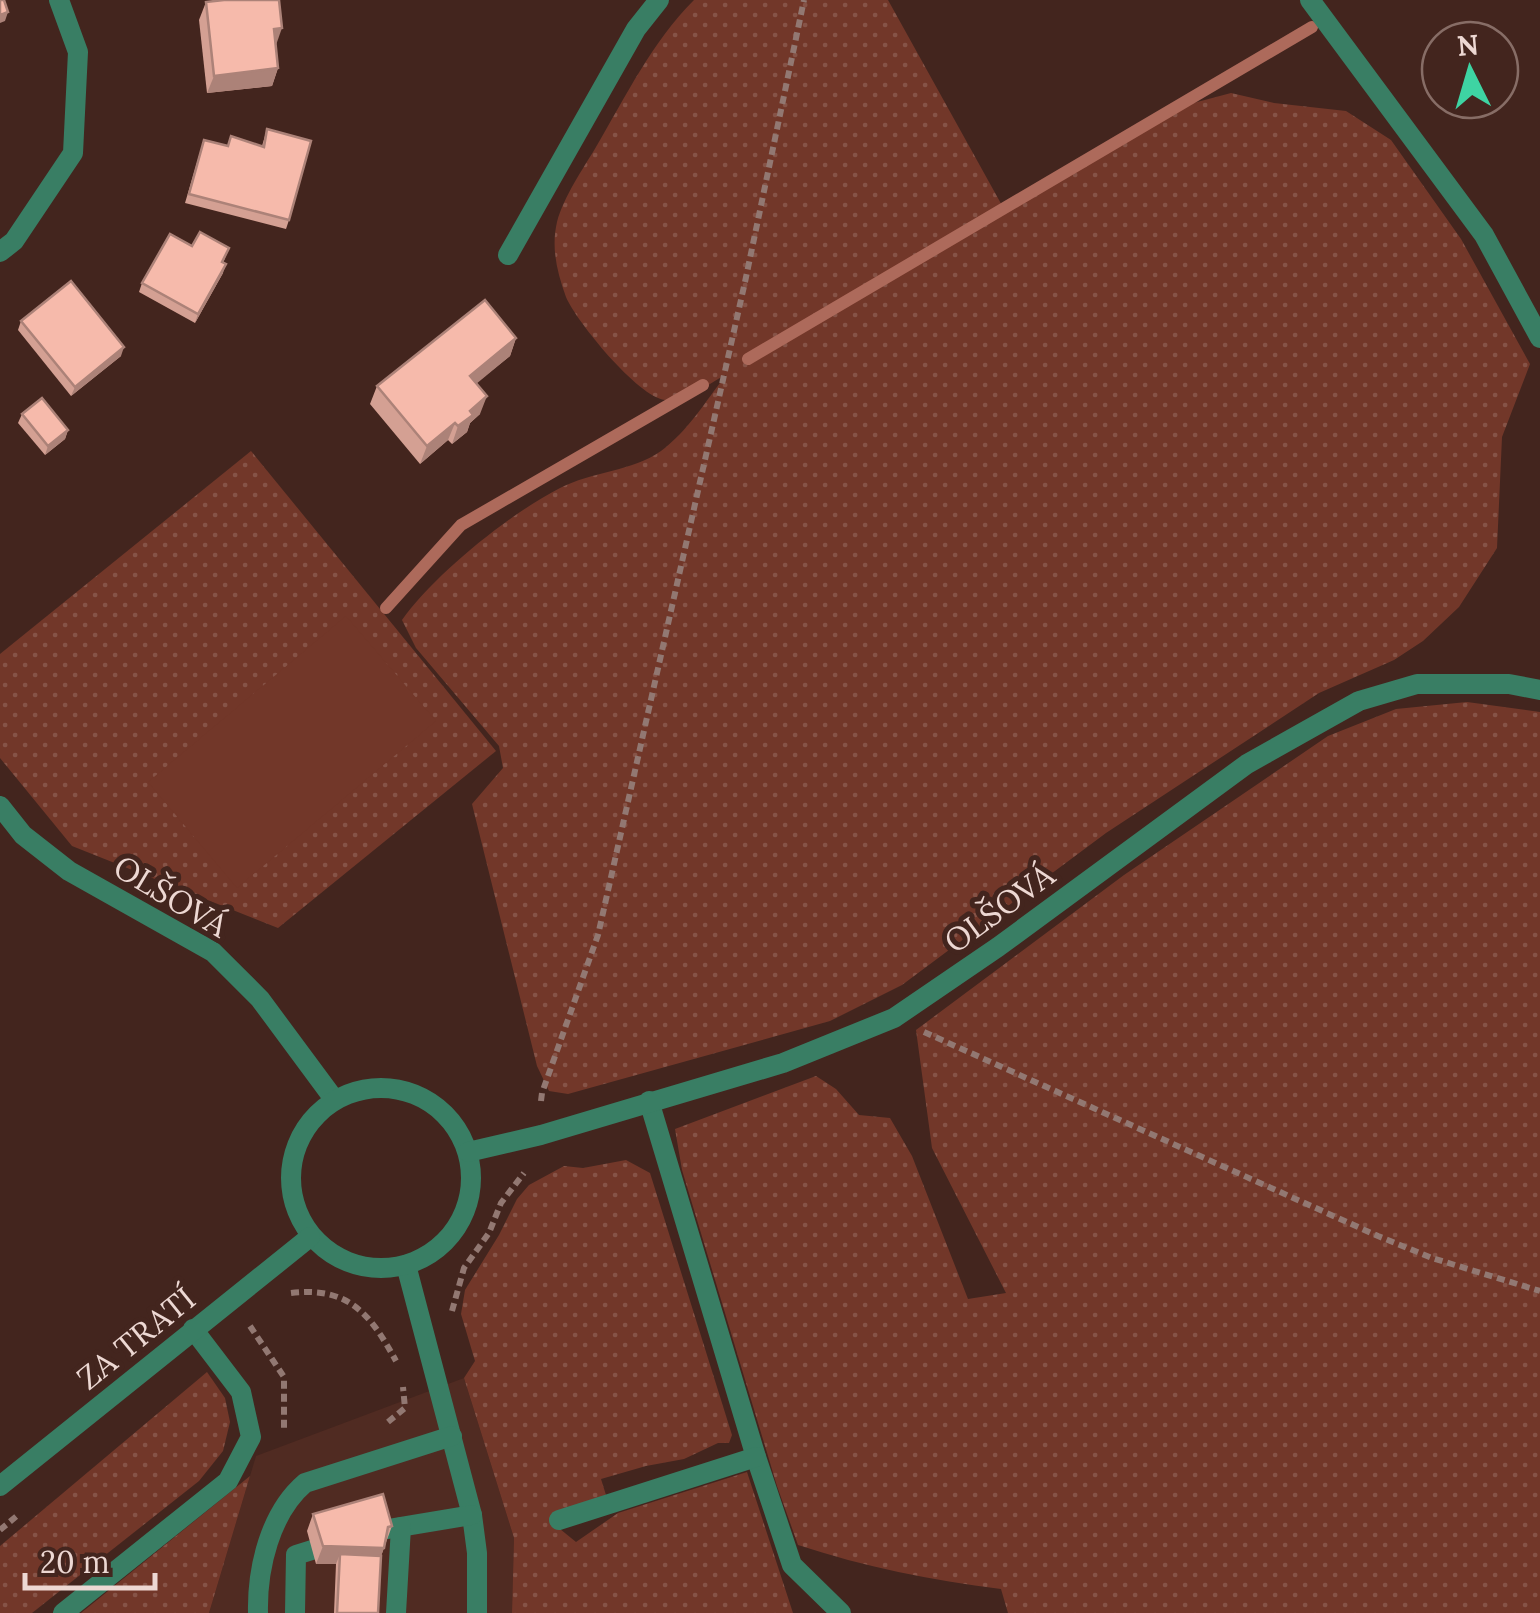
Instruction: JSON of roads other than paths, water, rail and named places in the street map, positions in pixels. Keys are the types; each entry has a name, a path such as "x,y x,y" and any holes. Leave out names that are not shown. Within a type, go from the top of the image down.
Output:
{"street":[{"path":"0,252 14,241 73,152 78,52 58,0"},
{"path":"508,255 636,29 659,0"},
{"path":"1310,0 1484,235 1540,338"},
{"name":"OLŠOVÁ","path":"468,1152 783,1063 894,1018 953,980 1247,764 1359,701 1417,684 1508,684 1540,690"},
{"name":"OLŠOVÁ","path":"0,806 23,834 69,871 213,952 260,999 334,1099"},
{"path":"365,1088 398,1088 429,1100 454,1123 468,1152 472,1180 466,1209 452,1234 432,1253 406,1265 371,1268 338,1258 310,1237 292,1202 290,1163 306,1126 334,1099 365,1088"},
{"path":"650,1101 756,1458 792,1564 841,1613"},
{"name":"ZA TRATÍ","path":"0,1486 310,1237"},
{"path":"406,1265 472,1515 478,1567 477,1613"},
{"path":"63,1613 228,1481 251,1437 241,1392 193,1329"},
{"path":"258,1613 267,1544 293,1494 305,1483 452,1436"},
{"path":"559,1520 756,1458"},
{"path":"396,1613 391,1528 472,1515"},
{"path":"295,1613 296,1554 312,1550"}],"waterway":[{"path":"748,359 1312,27"},
{"path":"386,608 461,525 703,385"}]}
